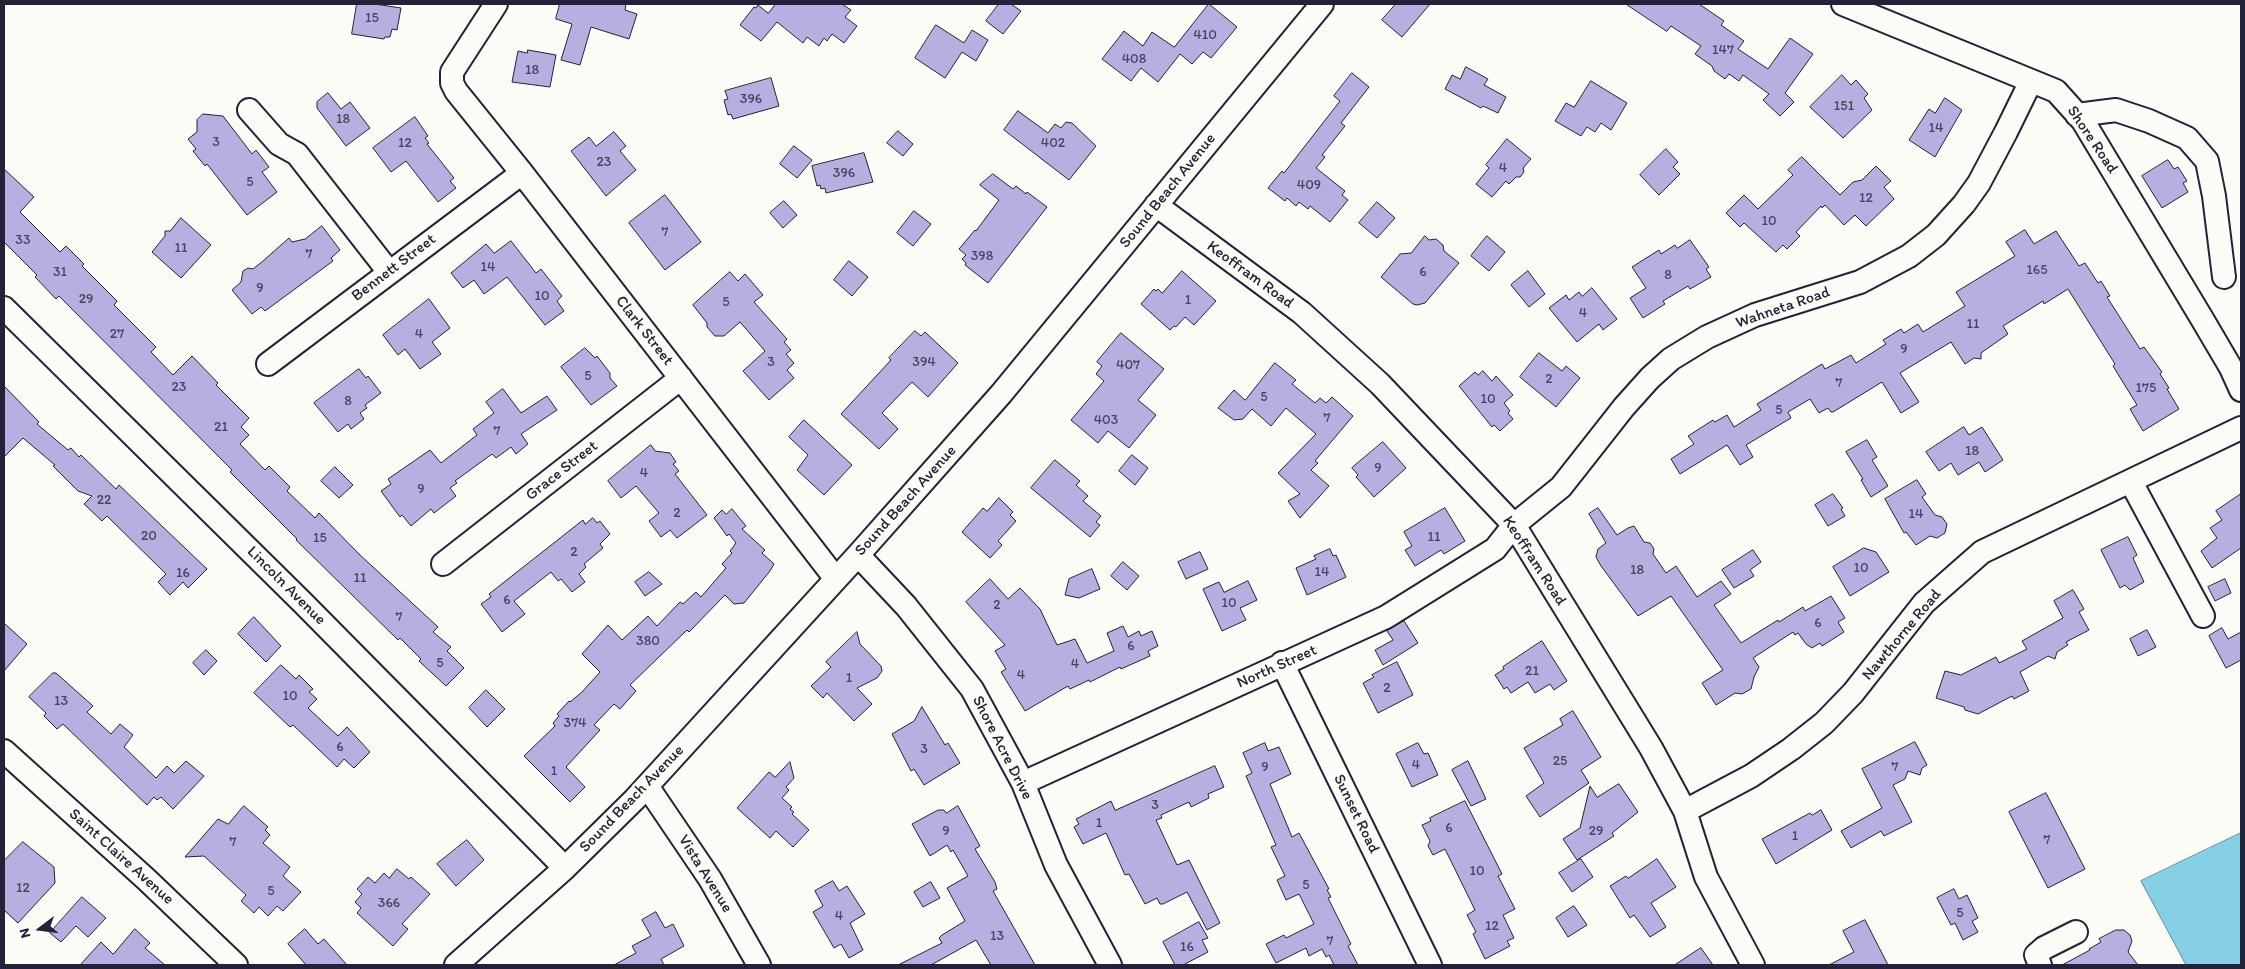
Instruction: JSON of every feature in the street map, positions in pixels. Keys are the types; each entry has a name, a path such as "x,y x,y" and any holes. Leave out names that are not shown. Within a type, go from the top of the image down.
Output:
{"street":[{"name":"Clark Street","path":"496,4 455,65 452,72 452,83 456,92 522,173 836,579"},
{"name":"Sound Beach Avenue","path":"456,965 564,868 647,786 858,555 1001,394 1322,4"},
{"name":"Shore Road","path":"1843,4 1880,12 2056,91 2077,114 2196,309 2231,368 2241,390"},
{"name":"Wahneta Road","path":"1514,525 1560,487 1624,407 1650,378 1671,359 1707,337 1755,315 1860,282 1909,256 1936,235 1964,204 1979,182 2031,81"},
{"path":"249,110 279,144 297,154 389,272"},
{"path":"2077,114 2116,110 2149,121 2187,138 2207,161 2214,196 2224,277"},
{"name":"Bennett Street","path":"268,364 522,173"},
{"name":"Keoffram Road","path":"1156,206 1302,313 1380,384 1514,525 1651,748 1685,811 1706,877 1753,965"},
{"name":"Lincoln Avenue","path":"4,308 303,603 564,868"},
{"name":"Grace Street","path":"443,564 681,378"},
{"name":"Nawthorne Road","path":"1685,811 1751,776 1791,749 1824,723 1853,693 1924,603 1982,552 2241,428"},
{"path":"2131,482 2203,616"},
{"name":"North Street","path":"1023,783 1386,617 1495,549 1514,525"},
{"name":"Shore Acre Drive","path":"858,555 906,606 972,689 1023,783 1056,864 1110,965"},
{"name":"Sunset Road","path":"1282,663 1430,965"},
{"name":"Saint Claire Avenue","path":"4,751 146,878 236,965"},
{"name":"Vista Avenue","path":"647,786 710,879 759,965"},
{"path":"2040,965 2036,955 2044,948 2076,932"}],"water":[{"path":"2241,833 2241,965 2186,965 2141,881"}],"building":[{"path":"357,4 375,4 401,8 397,30 392,29 390,37 385,37 384,39 352,34"},
{"path":"560,4 626,4 625,10 637,14 629,39 591,27 580,65 561,60 572,24 556,19"},
{"path":"776,4 842,4 851,10 845,17 857,26 844,43 832,34 827,41 824,38 819,46 807,37 803,43 777,22 761,41 740,25 754,7 756,8 758,5 768,13"},
{"path":"999,4 1011,4 1021,11 1003,34 986,21"},
{"path":"1209,4 1237,27 1211,58 1203,52 1192,64 1180,54 1158,82 1141,68 1131,81 1102,59 1124,31 1143,46 1152,32 1174,47"},
{"path":"1396,4 1430,4 1402,37 1382,20"},
{"path":"1626,4 1699,4 1724,21 1721,25 1744,41 1738,49 1768,69 1790,38 1813,54 1785,93 1794,102 1780,116 1763,100 1769,94 1743,75 1739,81 1729,74 1725,79 1714,71 1712,66 1695,54 1701,46 1671,26 1667,31"},
{"path":"936,25 964,43 972,30 988,40 976,61 962,52 945,78 915,58"},
{"path":"528,50 556,55 550,87 512,82 518,51 527,53"},
{"path":"1466,67 1488,79 1484,85 1506,97 1498,113 1483,106 1481,108 1445,89 1452,75 1460,79"},
{"path":"1352,73 1369,87 1341,123 1345,126 1322,155 1325,157 1316,168 1345,191 1342,195 1348,200 1330,222 1310,206 1308,209 1299,202 1296,206 1287,198 1285,201 1268,188 1282,171 1284,173 1340,101 1334,96"},
{"path":"1842,75 1851,85 1856,80 1868,94 1864,98 1872,110 1843,138 1810,107"},
{"path":"771,78 779,106 733,119 731,114 728,115 724,100 728,99 725,91"},
{"path":"1591,81 1627,103 1611,130 1601,123 1595,132 1587,127 1581,136 1555,121 1566,103 1574,107"},
{"path":"328,93 341,109 350,102 370,128 346,146 317,108 317,102"},
{"path":"1945,98 1962,110 1935,157 1909,140 1929,109 1935,113"},
{"path":"1018,111 1048,133 1055,124 1061,128 1066,122 1072,123 1096,146 1069,180 1004,130"},
{"path":"203,114 223,116 252,154 256,150 269,167 262,172 277,192 247,215 207,164 205,166 193,151 196,149 188,139 197,132 197,120"},
{"path":"415,117 428,136 425,138 429,143 427,144 454,178 450,181 456,188 438,202 406,161 391,172 373,148"},
{"path":"898,131 913,144 903,156 887,143"},
{"path":"614,132 626,146 620,151 636,170 606,196 571,151 589,137 596,146"},
{"path":"1507,139 1531,159 1523,168 1524,172 1520,177 1516,177 1509,184 1506,181 1492,197 1476,184 1489,168 1486,165"},
{"path":"794,146 812,160 797,178 780,164"},
{"path":"1666,149 1678,162 1673,167 1680,174 1659,195 1640,175"},
{"path":"864,153 873,182 826,193 825,188 821,189 820,185 817,186 812,166"},
{"path":"1802,157 1840,195 1853,182 1862,180 1876,166 1891,181 1884,187 1894,199 1866,226 1855,215 1844,225 1825,205 1822,208 1821,206 1796,232 1800,236 1787,249 1783,245 1776,252 1744,223 1740,227 1726,213 1744,195 1758,209 1793,175 1788,170"},
{"path":"2168,160 2174,169 2178,167 2187,181 2183,183 2188,192 2162,208 2142,176"},
{"path":"4,169 34,197 20,212 60,252 66,246 84,264 82,266 117,301 114,305 156,347 151,352 173,375 192,356 218,383 216,385 249,418 241,427 249,435 240,444 265,470 269,466 290,487 287,491 315,518 319,513 359,554 438,627 433,632 451,647 447,651 464,668 446,686 419,661 421,659 400,638 398,640 296,540 230,472 232,470 59,296 56,299 35,277 37,275 4,242"},
{"path":"993,174 1013,189 1016,186 1026,194 1027,192 1047,207 988,283 965,265 966,263 962,259 966,255 959,249 976,231 999,200 980,185"},
{"path":"665,195 701,242 665,270 629,223"},
{"path":"784,201 797,215 783,228 770,213"},
{"path":"1377,202 1395,218 1377,238 1359,223"},
{"path":"914,211 931,224 913,246 897,233"},
{"path":"181,218 211,245 181,278 152,252 165,236 165,231 170,231"},
{"path":"322,226 340,250 331,258 333,261 265,311 261,307 252,314 232,290 241,282 243,271 248,268 253,269 289,238 292,242 305,239"},
{"path":"2025,230 2034,244 2056,231 2079,266 2085,263 2098,283 2101,281 2110,296 2107,297 2140,349 2144,347 2162,372 2160,374 2179,409 2143,431 2130,409 2137,405 2113,366 2115,364 2068,289 2044,304 2043,301 2003,326 2008,334 1981,353 1981,359 1974,358 1965,364 1951,342 1900,373 1919,402 1901,413 1882,382 1833,412 1828,408 1819,413 1810,399 1788,412 1791,418 1746,445 1753,457 1740,465 1727,445 1680,474 1671,459 1694,444 1688,436 1713,420 1715,422 1727,415 1734,427 1761,410 1757,404 1822,364 1825,369 1851,355 1856,363 1886,344 1883,340 1901,329 1904,333 1918,324 1923,332 1965,306 1956,292 2015,256 2006,242"},
{"path":"1425,236 1429,240 1436,239 1443,245 1444,251 1459,263 1425,303 1417,305 1413,304 1381,277 1400,254 1411,253"},
{"path":"1487,236 1505,252 1489,271 1471,256"},
{"path":"1690,240 1709,267 1706,269 1711,277 1690,289 1688,286 1663,301 1665,304 1643,318 1630,298 1646,288 1632,267 1659,250 1661,254 1675,245 1677,248"},
{"path":"511,241 536,273 541,269 562,296 557,301 564,311 545,325 507,277 484,294 474,280 463,288 451,273 486,244 494,253"},
{"path":"849,261 868,277 852,296 834,280"},
{"path":"1182,271 1216,301 1194,325 1185,317 1176,327 1174,326 1170,330 1141,304 1154,289 1156,291 1158,289 1162,293"},
{"path":"1528,271 1545,294 1529,307 1511,285"},
{"path":"730,272 738,281 745,274 763,295 754,302 787,339 784,342 791,350 786,354 794,363 787,370 794,378 769,400 743,371 765,351 740,322 724,336 715,336 693,305"},
{"path":"1592,288 1617,319 1603,330 1599,324 1577,342 1549,308 1566,295 1569,300 1579,292 1582,296"},
{"path":"429,299 450,328 432,342 441,354 420,369 405,349 398,355 383,335"},
{"path":"915,331 921,336 925,332 958,363 928,397 912,382 882,413 898,429 879,449 841,414"},
{"path":"1121,333 1164,369 1138,400 1156,415 1129,448 1108,431 1098,443 1071,420 1104,381 1096,374 1102,366 1097,362"},
{"path":"585,348 595,358 597,356 617,386 591,405 561,367"},
{"path":"1539,353 1562,371 1566,366 1580,378 1556,407 1520,377"},
{"path":"1275,363 1296,380 1292,384 1315,403 1320,398 1326,403 1332,397 1353,416 1315,461 1318,463 1311,470 1329,486 1300,518 1288,501 1300,494 1278,473 1316,434 1286,408 1271,426 1252,409 1243,419 1234,420 1218,408 1234,390 1245,400"},
{"path":"359,369 366,378 368,376 381,393 365,405 367,408 360,413 364,419 351,429 348,424 338,432 314,403"},
{"path":"1483,371 1492,381 1496,376 1513,395 1504,403 1513,419 1500,431 1494,425 1492,427 1459,386 1475,372 1478,375"},
{"path":"4,386 39,422 37,424 68,450 71,448 79,457 81,455 116,489 119,485 207,569 188,588 183,582 170,595 158,582 166,574 107,516 102,521 84,504 92,496 78,491 53,466 55,465 23,438 4,457"},
{"path":"503,389 521,413 547,396 557,410 521,434 528,444 516,454 511,447 496,458 492,454 455,481 457,483 450,488 456,496 434,513 431,509 411,526 402,515 400,517 381,491 391,484 388,479 430,450 441,463 477,435 473,429 494,413 486,402"},
{"path":"804,420 852,465 824,495 797,470 808,455 789,437"},
{"path":"1964,427 1969,435 1982,427 2003,460 1985,472 1979,462 1958,475 1951,463 1939,471 1926,452"},
{"path":"1867,440 1877,457 1872,460 1888,486 1871,497 1861,480 1863,479 1846,452"},
{"path":"1383,442 1406,468 1374,497 1356,477 1358,475 1352,468"},
{"path":"651,445 655,451 670,453 676,462 673,464 679,471 675,474 707,515 677,538 670,530 661,537 649,521 659,513 636,486 621,498 608,481"},
{"path":"1132,455 1148,468 1135,485 1119,471"},
{"path":"1055,460 1080,481 1076,485 1088,496 1083,501 1101,516 1096,522 1100,525 1090,537 1031,488"},
{"path":"335,467 353,485 339,498 321,481"},
{"path":"1917,480 1926,494 1922,497 1935,515 1942,517 1947,524 1945,533 1937,538 1930,536 1916,545 1906,532 1904,533 1885,499"},
{"path":"1833,494 1843,508 1841,509 1845,516 1828,526 1815,505"},
{"path":"2241,494 2241,548 2212,568 2201,551 2217,538 2210,528 2222,520 2216,511"},
{"path":"999,498 1013,512 1010,515 1016,521 998,541 1002,545 990,558 962,532 983,508 987,511"},
{"path":"1445,508 1465,541 1444,554 1441,550 1415,566 1405,550 1412,546 1404,532"},
{"path":"1598,508 1617,535 1634,526 1644,542 1650,543 1654,549 1653,554 1666,573 1676,566 1697,597 1721,581 1731,594 1714,605 1741,643 1778,620 1779,622 1803,607 1805,611 1831,596 1845,618 1838,622 1844,632 1822,646 1820,643 1812,648 1806,644 1798,633 1795,635 1793,632 1753,658 1759,667 1751,689 1742,694 1735,693 1716,705 1702,683 1723,670 1671,596 1638,616 1601,566 1596,557 1598,549 1606,543 1589,514"},
{"path":"732,509 746,526 742,529 765,550 762,553 774,564 744,603 734,604 725,595 689,632 687,630 630,685 636,691 620,709 614,704 594,725 600,730 566,767 585,787 570,802 524,756 555,726 553,723 559,716 557,714 569,701 582,692 600,672 582,654 608,625 622,640 648,616 657,626 680,602 683,604 696,592 701,597 726,568 722,564 732,553 730,551 736,543 729,534 727,536 714,518 722,510 726,514"},
{"path":"593,518 597,523 600,521 610,534 600,544 603,548 584,564 586,567 579,574 585,582 572,592 561,579 558,581 551,572 514,601 525,614 502,632 481,604 491,597 489,594 583,520 585,524"},
{"path":"2128,537 2137,555 2133,558 2144,582 2130,590 2125,585 2120,588 2101,550"},
{"path":"1864,548 1876,552 1889,572 1850,596 1833,567"},
{"path":"1330,549 1333,556 1336,555 1346,577 1307,595 1296,568 1316,559 1314,556"},
{"path":"1753,550 1761,562 1750,570 1754,576 1734,588 1722,570"},
{"path":"1200,552 1208,569 1186,579 1178,562"},
{"path":"1123,562 1139,576 1127,590 1111,576"},
{"path":"1092,569 1100,589 1079,598 1065,595 1069,579"},
{"path":"649,572 662,584 645,596 635,582"},
{"path":"990,579 1008,599 1020,588 1040,609 1057,645 1075,639 1087,663 1114,651 1107,633 1123,626 1128,637 1139,631 1141,636 1152,631 1158,646 1148,651 1150,656 1121,669 1120,667 1090,682 1089,680 1070,689 1068,686 1025,711 1001,672 1006,669 995,651 1005,645 966,602"},
{"path":"2225,579 2231,593 2215,601 2208,587"},
{"path":"1248,581 1257,600 1240,608 1246,620 1222,631 1203,589 1219,582 1224,592"},
{"path":"2073,590 2084,609 2079,612 2089,630 2066,642 2068,645 2057,652 2055,659 2048,656 2020,672 2029,691 2014,699 2012,696 1978,714 1965,710 1964,707 1936,698 1945,671 1961,675 1996,657 1999,663 2027,649 2022,641 2063,618 2054,601"},
{"path":"254,617 281,646 266,662 238,634"},
{"path":"1404,621 1418,643 1383,665 1375,650 1393,640 1387,631"},
{"path":"4,623 27,644 4,671"},
{"path":"2222,628 2228,639 2241,632 2241,660 2226,668 2209,636"},
{"path":"2147,630 2156,647 2138,656 2130,639"},
{"path":"857,632 860,644 881,666 882,671 877,678 857,688 872,704 854,721 827,693 823,698 811,686 831,667 826,662"},
{"path":"1542,641 1567,681 1554,690 1550,684 1535,693 1528,682 1511,693 1507,687 1504,689 1495,675 1504,669 1503,667"},
{"path":"206,650 217,661 204,675 193,663"},
{"path":"1397,662 1413,695 1378,713 1363,683 1374,677 1372,675"},
{"path":"281,665 296,679 299,675 313,689 309,692 317,699 308,708 338,736 347,727 370,752 354,768 344,759 337,767 293,725 290,727 254,693"},
{"path":"53,673 56,673 93,706 87,712 111,734 120,724 133,735 124,747 156,778 167,766 174,773 186,761 204,776 173,809 161,797 157,800 154,797 147,805 63,724 57,729 44,716 46,713 29,697"},
{"path":"486,690 505,709 487,727 469,708"},
{"path":"922,707 945,745 948,743 960,763 924,785 914,769 911,771 892,734 914,721"},
{"path":"1573,711 1601,757 1581,770 1589,783 1540,817 1526,796 1544,783 1524,748 1563,725 1560,719"},
{"path":"1915,742 1927,765 1922,768 1920,775 1908,771 1905,779 1893,785 1912,822 1884,836 1881,831 1851,848 1841,831 1882,808 1862,769"},
{"path":"1265,743 1268,751 1279,747 1291,774 1270,784 1292,837 1299,833 1329,889 1327,890 1331,897 1328,898 1351,944 1348,946 1358,965 1334,965 1329,955 1326,957 1322,949 1309,956 1306,948 1276,963 1266,944 1284,935 1286,938 1314,924 1299,894 1286,900 1277,880 1285,876 1271,847 1276,845 1246,776 1252,773 1243,753"},
{"path":"1418,743 1424,754 1428,753 1438,775 1412,787 1396,754"},
{"path":"1468,761 1486,799 1471,806 1452,770"},
{"path":"790,762 794,778 786,787 789,790 782,798 792,807 790,809 794,812 792,814 809,830 793,847 776,831 770,838 737,808 769,772 775,777"},
{"path":"1215,766 1224,787 1208,794 1209,798 1191,807 1189,802 1161,815 1162,818 1156,820 1177,865 1189,860 1220,923 1207,930 1187,892 1163,904 1160,904 1157,898 1145,904 1129,874 1125,875 1106,833 1083,844 1074,827 1079,824 1076,819 1111,801 1115,810"},
{"path":"1619,784 1638,812 1612,833 1614,836 1577,860 1563,839 1580,828 1590,786 1597,797"},
{"path":"2046,793 2085,869 2048,888 2009,812"},
{"path":"1465,801 1502,874 1498,876 1515,909 1503,915 1514,938 1507,941 1510,946 1485,959 1473,934 1476,932 1467,915 1475,910 1445,849 1433,855 1428,846 1430,841 1422,825 1431,821 1430,818"},
{"path":"244,806 268,827 265,830 270,835 263,843 290,867 283,876 301,892 283,911 277,906 268,916 259,907 254,913 241,901 246,895 204,856 185,857 218,819 228,824"},
{"path":"958,806 980,846 975,849 995,882 997,889 993,891 1035,965 991,965 976,940 931,965 898,965 942,943 939,938 942,935 965,921 947,888 968,876 953,850 951,852 947,845 930,856 912,824 938,810 944,810 946,813"},
{"path":"1821,810 1832,830 1776,864 1762,839 1810,813 1812,815"},
{"path":"467,840 484,860 456,886 437,864"},
{"path":"23,842 54,867 55,883 18,923 4,910 4,861"},
{"path":"1581,859 1593,877 1572,892 1559,873"},
{"path":"1657,859 1676,887 1651,903 1666,927 1650,937 1634,915 1630,918 1610,886 1626,876 1628,878"},
{"path":"397,869 409,879 411,877 430,894 402,924 408,929 393,946 357,913 361,908 355,902 362,894 357,889 368,877 375,883 384,873 389,878"},
{"path":"833,881 839,891 847,886 865,914 850,923 863,950 849,958 841,944 834,948 813,912 823,906 815,891"},
{"path":"931,882 940,898 923,907 914,892"},
{"path":"1954,889 1959,899 1967,895 1978,918 1972,921 1978,932 1963,940 1955,923 1951,925 1937,898"},
{"path":"82,897 106,918 88,937 76,926 61,942 50,933"},
{"path":"1574,906 1587,925 1568,937 1556,918"},
{"path":"656,912 665,928 673,924 684,946 661,959 664,965 614,965 636,953 632,946 651,936 642,920"},
{"path":"1865,920 1888,965 1829,965 1854,952 1843,931"},
{"path":"1199,922 1208,938 1202,940 1208,952 1183,965 1175,965 1163,942"},
{"path":"135,929 150,943 145,948 165,965 80,965 101,942 113,954"},
{"path":"305,929 318,944 324,939 347,965 306,965 288,944"},
{"path":"2116,930 2124,930 2130,935 2132,941 2128,952 2138,965 2062,965 2090,950 2101,942 2099,939"},
{"path":"1701,948 1713,965 1675,965"}]}
